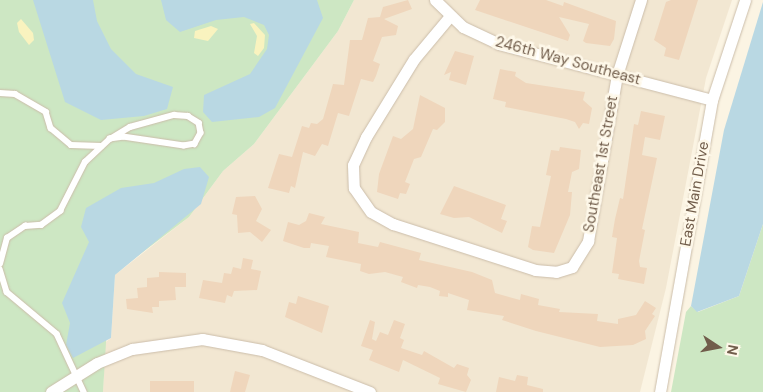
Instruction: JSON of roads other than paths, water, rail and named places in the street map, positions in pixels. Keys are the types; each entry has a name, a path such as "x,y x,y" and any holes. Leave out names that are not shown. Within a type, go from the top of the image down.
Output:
{"street":[{"name":"246th Way Southeast","path":"436,0 463,27 499,44 712,100"},
{"name":"Southeast 1st Street","path":"450,16 414,60 366,137 353,165 354,188 371,212 393,224 535,270 556,272 572,267 588,241 617,75 641,0"},
{"name":"East Main Drive","path":"660,392 712,100 745,0"},
{"path":"51,392 77,374 132,348 202,339 262,350 370,392"}],"lane":[{"path":"0,93 15,94 46,112 51,128 71,145 100,146"},
{"path":"0,264 7,238 16,230 41,225 60,211 85,162 100,146 110,139 130,127 174,115 188,116 199,123 201,133 195,144 184,146 124,136 110,139"},
{"path":"0,270 7,292 48,324 77,374 84,392"}],"water":[{"path":"33,0 93,0 97,21 111,49 136,74 173,87 167,109 144,116 101,120 65,102"},
{"path":"161,0 317,0 323,18 275,108 259,117 212,122 203,112 204,95 250,74 267,49 269,35 264,25 244,17 216,20 180,32 166,20"},
{"path":"763,2 763,224 739,296 697,312 691,306 724,130"},
{"path":"200,167 209,177 201,204 115,275 111,338 73,358 66,345 70,323 62,303 89,242 81,227 86,208 121,188 154,183 184,169"}]}
